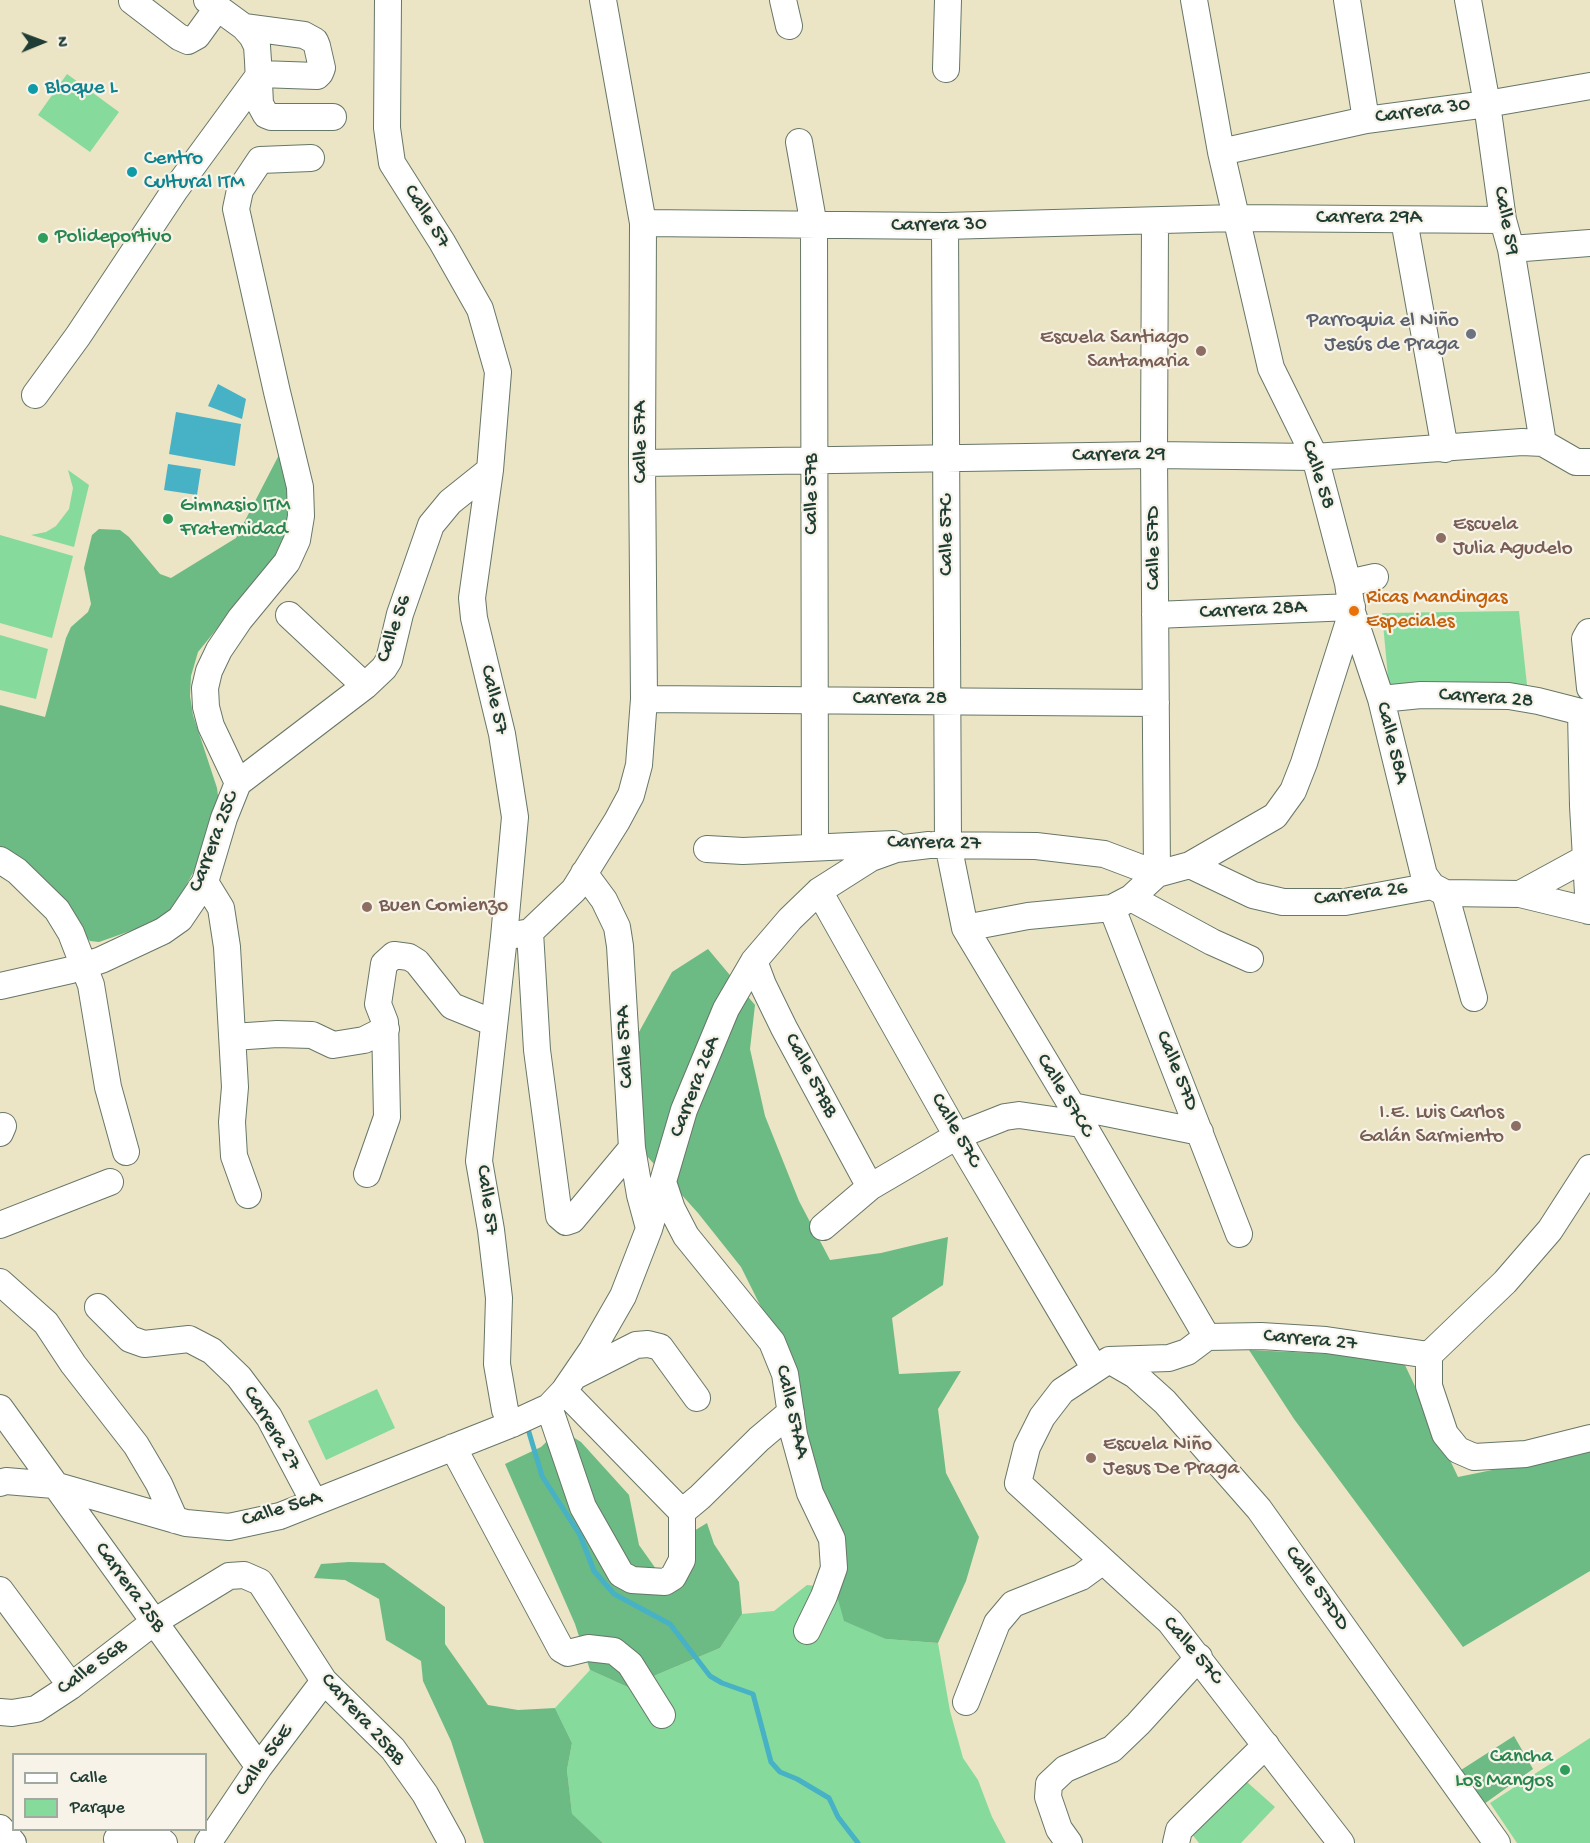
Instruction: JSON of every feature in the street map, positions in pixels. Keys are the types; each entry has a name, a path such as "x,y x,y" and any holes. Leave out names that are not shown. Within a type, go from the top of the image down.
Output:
{"street":[{"name":"Calle 57","path":"388,0 387,128 392,163 442,242 480,309 498,372 490,470 472,597 474,618 502,734 515,817 479,1161 491,1230 499,1298 497,1364 505,1410 512,1424"},
{"name":"Calle 57A","path":"530,932 574,890 631,795 639,765 644,699 643,223 603,0"},
{"path":"783,0 789,26"},
{"path":"946,69 948,0"},
{"name":"Calle 58","path":"1194,0 1221,152 1271,368 1315,457 1351,600"},
{"path":"1347,0 1366,120"},
{"name":"Calle 59","path":"1468,0 1487,104 1503,220 1511,249 1543,443"},
{"path":"132,1 179,37 188,41 197,36 213,4 244,27 257,46 260,104 266,115 272,117 333,117"},
{"path":"244,27 304,35 315,40 322,68 317,76 260,74"},
{"path":"35,395 78,336 175,190 260,74"},
{"name":"Carrera 30","path":"1221,152 1366,120 1487,104 1590,86"},
{"name":"Calle 57B","path":"799,142 814,226 815,847"},
{"path":"238,783 211,726 206,707 205,688 209,671 219,650 240,619 287,562 297,540 302,516 300,487 237,209 240,190 261,160 311,158"},
{"name":"Carrera 30","path":"643,223 945,226 1235,218"},
{"name":"Carrera 29A","path":"1235,218 1503,220"},
{"path":"1404,220 1445,449"},
{"name":"Calle 57D","path":"1155,222 1154,455 1158,874"},
{"name":"Calle 57C","path":"939,845 948,700 945,226"},
{"path":"1511,249 1590,243"},
{"name":"Carrera 29","path":"642,463 1154,455 1315,457 1522,442 1543,443 1576,462 1590,462"},
{"name":"Calle 56","path":"238,783 365,686 384,668 389,660 400,614 431,525 450,502 490,470"},
{"name":"Carrera 28A","path":"1155,615 1351,600 1375,577"},
{"path":"965,928 1121,903 1158,874 1190,865 1275,816 1293,791 1351,600"},
{"name":"Calle 58A","path":"1351,600 1434,885 1474,998"},
{"path":"289,615 365,686"},
{"path":"1589,632 1585,639 1590,688"},
{"name":"Carrera 28","path":"1381,699 1421,695 1509,696 1585,712"},
{"name":"Carrera 28","path":"644,699 1156,703"},
{"path":"1585,712 1590,911"},
{"name":"Carrera 25C","path":"0,986 71,970 101,960 164,931 180,919 205,882 224,818 238,783"},
{"name":"Carrera 27","path":"707,849 743,851 880,843 1036,846 1104,854 1158,874"},
{"name":"Carrera 26A","path":"562,1392 592,1350 623,1296 649,1229 684,1110 726,1009 754,961 790,919 819,891 871,858 896,849 939,845"},
{"name":"Calle 57CC","path":"939,845 965,928 1207,1337"},
{"path":"1520,894 1588,858"},
{"path":"0,860 17,871 57,910 72,933 91,985 108,1087 126,1152"},
{"name":"Carrera 26","path":"1190,865 1253,895 1283,902 1345,902 1434,885 1520,894 1590,911"},
{"name":"Calle 57A","path":"584,873 604,900 617,927 632,1148 640,1195 649,1229"},
{"path":"205,882 221,908 227,947 235,1087 232,1122 234,1156 248,1195"},
{"name":"Calle 57C","path":"819,891 957,1136 1102,1364 1062,1391 1042,1417 1027,1447 1018,1483 1170,1622 1341,1843"},
{"path":"1121,903 1250,959"},
{"name":"Calle 57D","path":"1121,903 1200,1132 1239,1234"},
{"path":"504,937 530,932 537,1050 555,1200 559,1216 566,1222 572,1220 632,1148"},
{"path":"367,1174 387,1117 386,1029 378,1004 384,964 394,955 409,957 417,962 452,1006 494,1023"},
{"name":"Calle 57BB","path":"754,961 784,1028 870,1187"},
{"path":"233,1037 277,1034 312,1035 333,1045 364,1040 386,1029"},
{"path":"823,1227 870,1187 957,1136 1005,1117 1076,1115 1200,1132"},
{"path":"1582,1441 1516,1455 1474,1457 1458,1450 1445,1434 1429,1386 1430,1355 1505,1282 1550,1230 1590,1168"},
{"path":"0,1225 110,1182"},
{"name":"Calle 57AA","path":"663,1182 672,1209 686,1236 772,1342 785,1374 794,1436 810,1493 832,1539 834,1568 824,1596 807,1631"},
{"path":"0,1282 46,1323 74,1364 136,1445 159,1484 175,1520"},
{"name":"Carrera 27","path":"98,1307 130,1339 144,1344 189,1339 212,1351 239,1377 269,1417 314,1502"},
{"name":"Carrera 27","path":"1207,1337 1261,1336 1326,1340 1430,1355"},
{"path":"1102,1364 1169,1358 1186,1352 1207,1337"},
{"path":"512,1424 604,1363 636,1345 648,1344 660,1347 697,1398"},
{"name":"Calle 57DD","path":"1102,1364 1135,1375 1165,1402 1259,1509 1497,1843"},
{"path":"562,1392 681,1512 682,1560 673,1577 666,1582 632,1580 621,1574 583,1507 562,1392"},
{"name":"Carrera 25B","path":"0,1408 259,1767"},
{"path":"681,1512 791,1412"},
{"name":"Calle 56A","path":"0,1483 6,1481 54,1485 186,1523 229,1527 280,1516 512,1424"},
{"path":"453,1447 561,1649 568,1653 588,1648 614,1651 630,1664 662,1715"},
{"path":"966,1702 997,1623 1013,1604 1081,1577 1103,1561"},
{"name":"Calle 56B","path":"0,1712 12,1713 36,1709 71,1686 154,1622 229,1576 244,1575"},
{"name":"Carrera 25BB","path":"244,1575 260,1582 324,1681 393,1749 425,1794 452,1843"},
{"path":"0,1590 71,1686"},
{"path":"1069,1843 1059,1828 1048,1797 1049,1784 1065,1769 1112,1749 1199,1657"},
{"name":"Calle 56E","path":"208,1843 259,1767 324,1681"},
{"path":"1176,1843 1179,1830 1266,1745"},
{"path":"0,1828 13,1843"},
{"path":"117,1839 132,1833 141,1833 155,1836 164,1843"}],"green space":[{"path":"67,74 119,112 90,152 38,115"},
{"path":"281,451 293,498 283,553 253,584 198,652 191,676 190,696 193,715 217,788 219,803 211,831 195,869 180,897 169,911 153,923 99,942 90,941 0,853 0,705 45,717 66,638 71,627 88,612 91,604 84,568 92,535 99,529 120,530 129,537 160,574 171,578 236,538"},
{"path":"68,470 89,485 74,547 31,535 46,532 56,526 69,509 73,488"},
{"path":"0,535 73,556 52,638 0,623"},
{"path":"1519,611 1527,685 1389,688 1382,613"},
{"path":"0,635 48,649 36,699 0,690"},
{"path":"708,949 755,1005 750,1049 765,1116 799,1201 830,1260 881,1253 948,1237 943,1285 892,1318 899,1374 961,1371 938,1409 946,1473 979,1537 966,1581 938,1643 886,1639 844,1621 835,1588 838,1542 782,1349 741,1267 698,1213 628,1135 628,1052 672,972"},
{"path":"1249,1350 1333,1354 1404,1363 1458,1477 1590,1450 1590,1571 1463,1647 1294,1419"},
{"path":"377,1389 395,1428 326,1460 308,1421"},
{"path":"560,1429 581,1442 629,1495 639,1545 661,1576 684,1537 707,1523 714,1544 739,1582 742,1614 720,1648 656,1675 632,1689 590,1670 575,1624 505,1464 541,1447"},
{"path":"384,1563 445,1607 445,1644 488,1705 518,1710 555,1708 572,1743 567,1770 572,1814 603,1843 484,1843 451,1741 423,1681 421,1661 386,1640 379,1599 345,1580 314,1578 321,1564"},
{"path":"807,1585 835,1588 886,1639 938,1643 950,1711 963,1758 978,1780 992,1817 1006,1843 603,1843 572,1815 567,1770 572,1743 555,1708 590,1670 632,1689 656,1675 720,1648 742,1614 774,1611"},
{"path":"1514,1736 1533,1769 1477,1809 1461,1770"},
{"name":"Cancha Los Mangos","path":"1590,1738 1590,1843 1517,1843 1490,1803"},
{"path":"1247,1782 1275,1807 1241,1843 1199,1843 1191,1833"}],"water":[{"path":"218,384 246,399 242,419 208,406"},
{"path":"176,412 241,424 235,466 169,454"},
{"path":"168,464 201,469 197,495 164,490"}],"waterway":[{"path":"528,1429 542,1476 580,1535 594,1571 614,1594 670,1624 710,1676 722,1683 753,1694 771,1762 780,1772 829,1798 838,1817 858,1843"}],"place":[{"name":"Bloque L","path":"33,89"},
{"name":"Centro Cultural ITM","path":"132,172"},
{"name":"Polideportivo","path":"43,238"},
{"name":"Parroquia el Niño Jesús de Praga","path":"1471,334"},
{"name":"Escuela Santiago Santamaria","path":"1201,351"},
{"name":"Gimnasio ITM Fraternidad","path":"168,519"},
{"name":"Escuela Julia Agudelo","path":"1441,538"},
{"name":"Ricas Mandingas Especiales","path":"1354,611"},
{"name":"Buen Comienzo","path":"367,907"},
{"name":"I.E. Luis Carlos Galán Sarmiento","path":"1516,1126"},
{"name":"Escuela Niño Jesus De Praga","path":"1091,1458"},
{"name":"Cancha Los Mangos","path":"1565,1770"}]}
